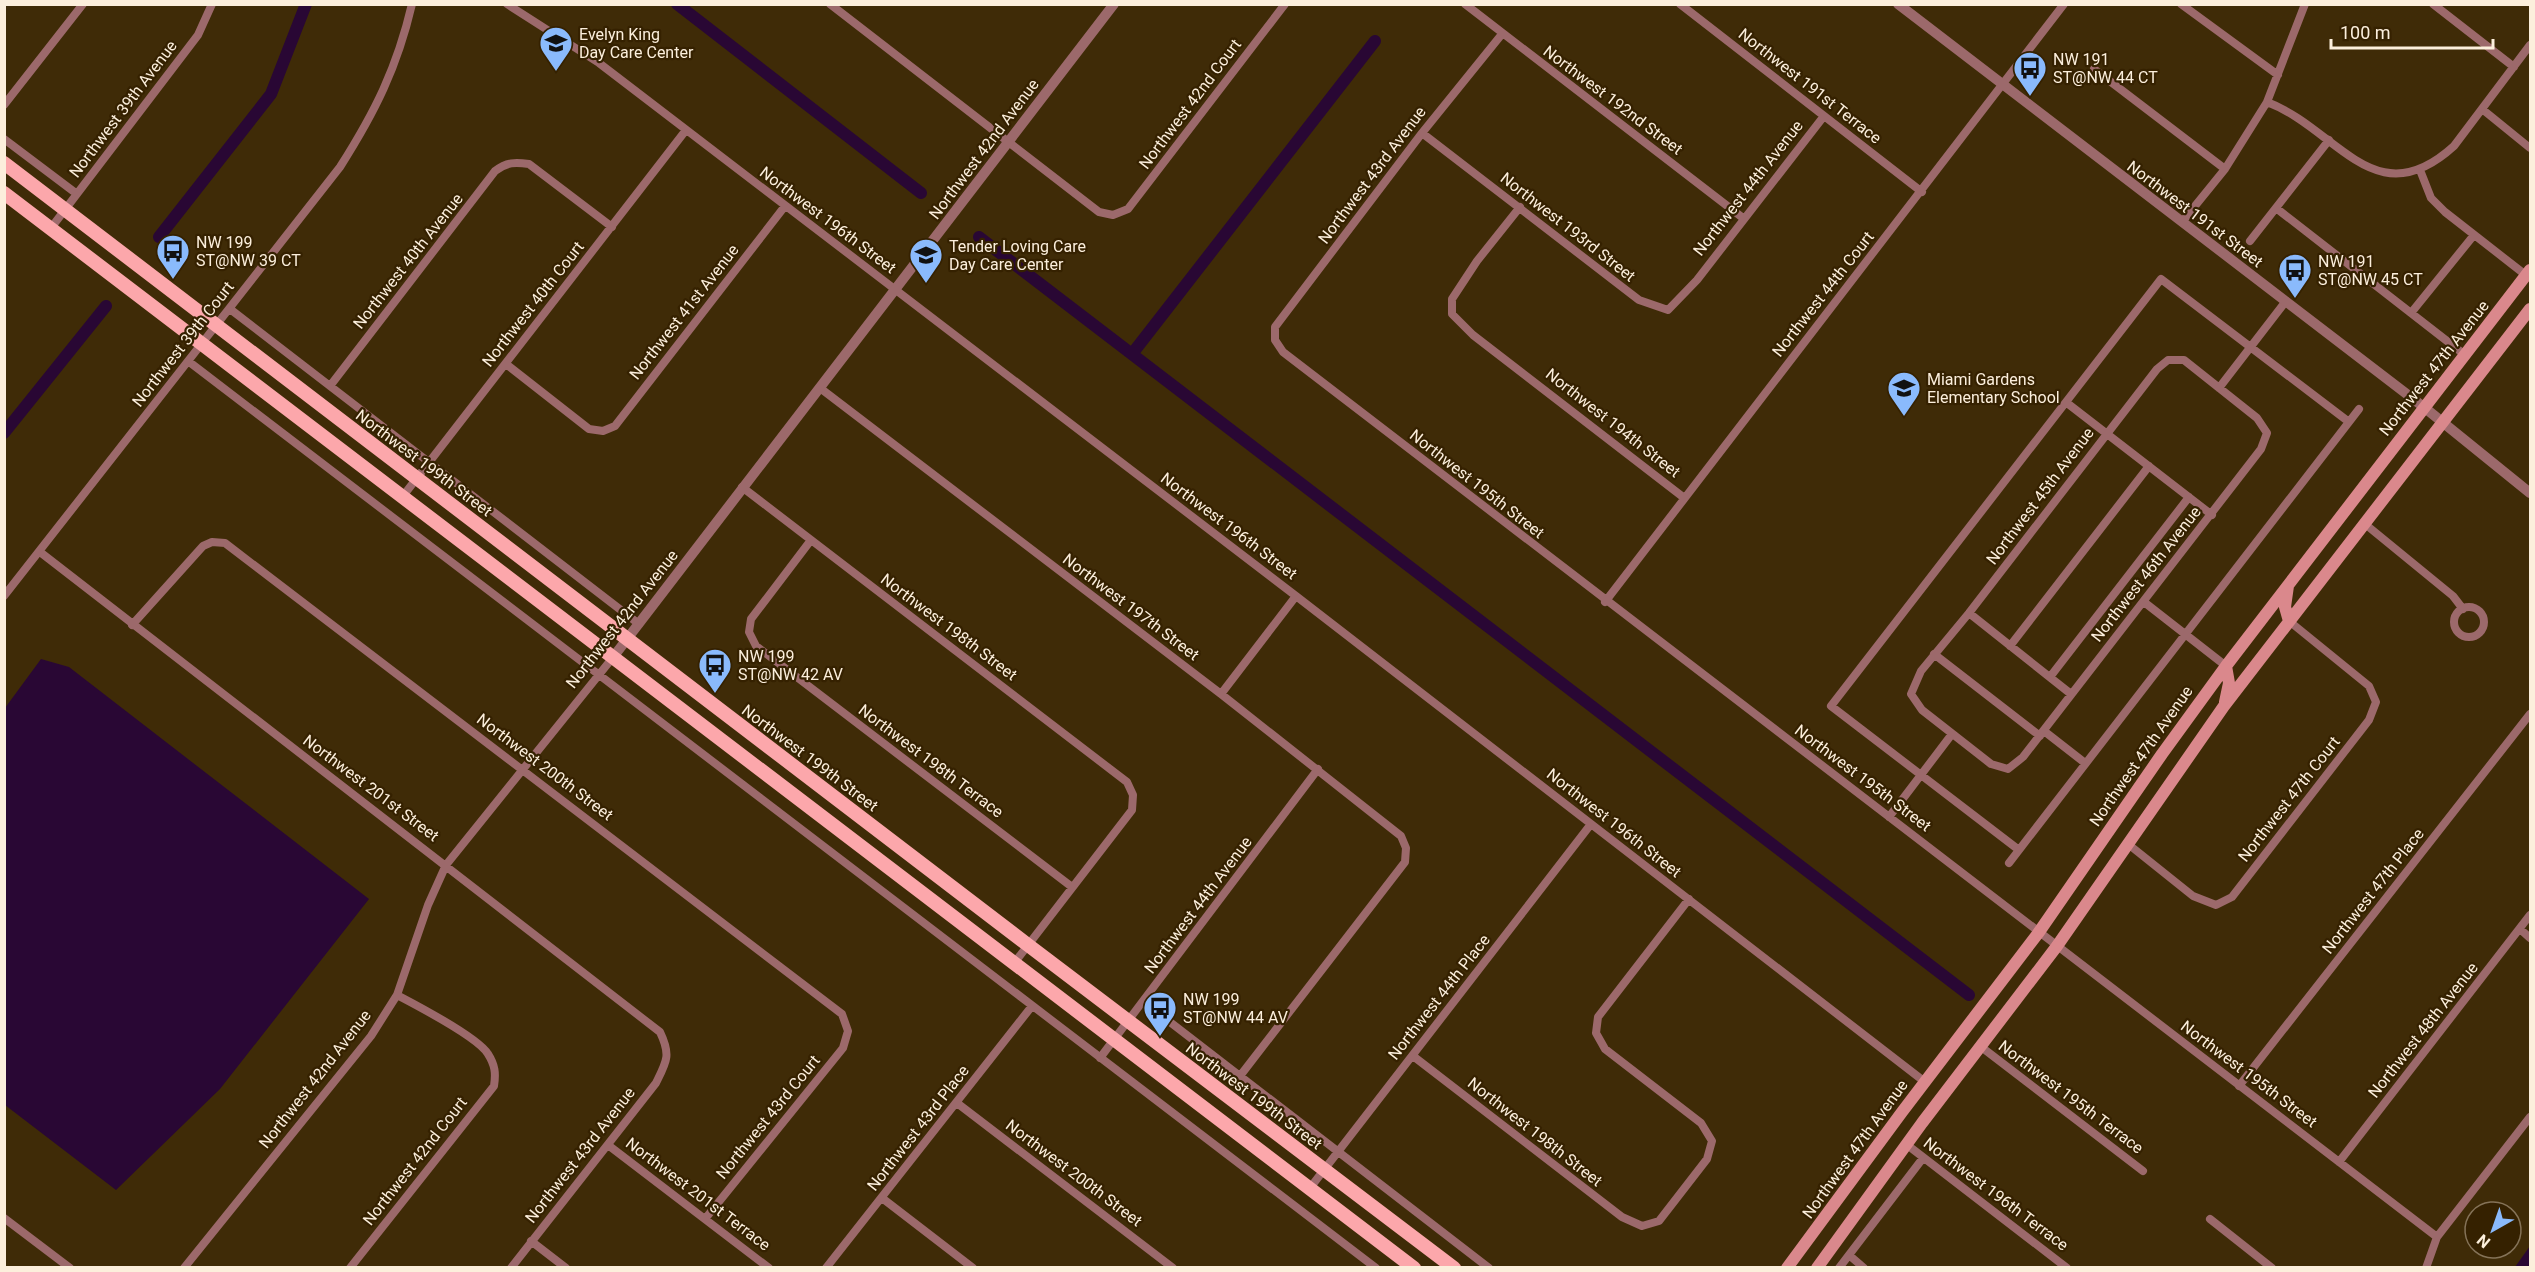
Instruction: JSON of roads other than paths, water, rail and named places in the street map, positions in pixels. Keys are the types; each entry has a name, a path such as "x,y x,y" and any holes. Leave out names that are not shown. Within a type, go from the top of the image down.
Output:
{"main road":[{"name":"Northwest 199th Street","path":"4,163 1454,1268"},
{"path":"4,193 1414,1268"},
{"name":"Northwest 47th Avenue","path":"1787,1268 2039,932 2156,762 2226,666 2529,273"},
{"path":"1817,1268 1906,1144 2057,946 2224,706 2530,309"},
{"path":"2288,585 2285,607 2289,621"},
{"path":"2224,706 2229,683 2226,666"},
{"path":"1902,1112 1899,1133 1906,1144"}],"street":[{"path":"4,105 82,4"},
{"name":"Northwest 39th Avenue","path":"51,228 198,35 212,4"},
{"name":"Northwest 39th Court","path":"4,596 340,167 365,127 390,79 412,4"},
{"name":"Northwest 196th Street","path":"507,4 599,63 1296,596 1925,1082"},
{"path":"830,4 1007,141"},
{"name":"Northwest 42nd Avenue","path":"184,1268 371,1036 397,995 428,905 446,865 639,624 1114,4"},
{"name":"Northwest 42nd Court","path":"1007,141 1100,212 1113,215 1128,209 1285,4"},
{"name":"Northwest 192nd Street","path":"1465,4 1743,218"},
{"name":"Northwest 191st Terrace","path":"1680,4 1922,192"},
{"name":"Northwest 44th Court","path":"1605,602 1683,497 1922,192 2064,4"},
{"path":"2181,4 2278,75"},
{"path":"2182,222 2225,168 2267,102 2305,4"},
{"path":"2433,4 2514,67"},
{"name":"Northwest 191st Street","path":"1904,6 2002,85 2425,408 2530,493"},
{"name":"Northwest 43rd Avenue","path":"1275,340 1275,327 1422,133 1502,34"},
{"path":"2267,102 2283,108 2358,163 2377,172 2400,174 2420,170 2454,146 2530,45"},
{"path":"2094,69 2225,168"},
{"path":"2482,110 2530,148"},
{"name":"Northwest 44th Avenue","path":"1697,280 1824,116"},
{"name":"Northwest 40th Court","path":"403,496 686,130"},
{"name":"Northwest 193rd Street","path":"1422,133 1639,300 1668,310 1697,280"},
{"path":"4,139 77,194"},
{"path":"2250,241 2329,140"},
{"name":"Northwest 40th Avenue","path":"330,386 495,171 504,164 515,162 529,164 612,227"},
{"path":"2420,170 2431,198 2474,235 2529,273"},
{"name":"Northwest 41st Avenue","path":"506,364 589,429 603,431 615,426 785,206"},
{"name":"Northwest 194th Street","path":"1520,207 1477,261 1452,298 1452,314 1473,335 1524,372 1683,497"},
{"path":"2276,208 2465,355"},
{"path":"2411,313 2474,235"},
{"path":"2019,850 1831,706 2161,279 2349,422"},
{"path":"2219,388 2286,301"},
{"path":"230,309 639,624"},
{"name":"Northwest 195th Street","path":"1275,340 1283,352 1605,602 2437,1237"},
{"name":"Northwest 45th Avenue","path":"1936,652 1969,613 2157,369 2168,360 2184,360 2219,388"},
{"path":"188,362 1376,1268"},
{"name":"Northwest 197th Street","path":"820,388 1221,694 1401,836 1407,848 1405,862 1240,1076"},
{"name":"Northwest 46th Avenue","path":"2042,733 2261,449 2267,433 2257,418 2219,388"},
{"path":"2067,403 2212,515"},
{"path":"2009,863 2359,409"},
{"path":"2010,646 2149,466"},
{"name":"Northwest 198th Street","path":"742,487 1127,782 1133,795 1132,810 1072,887"},
{"path":"2050,677 2189,497"},
{"path":"2365,524 2453,596 2463,609"},
{"name":"Northwest 198th Terrace","path":"811,540 751,619 749,632 756,646 1072,887"},
{"name":"Northwest 200th Street","path":"132,625 202,546 212,542 225,543 523,768 842,1014 848,1031"},
{"name":"Northwest 201st Street","path":"40,552 650,1022 660,1032 666,1044 668,1058"},
{"path":"1221,694 1296,596"},
{"path":"2144,602 2226,666"},
{"path":"1969,613 2071,694"},
{"name":"Northwest 47th Court","path":"2128,844 2193,896 2216,905 2232,897 2369,720 2376,702 2369,686 2289,621"},
{"path":"2042,733 2023,757 2008,769 1990,764 1922,711 1911,694 1921,671 1936,652 2085,763"},
{"name":"Northwest 47th Place","path":"2239,1086 2530,714"},
{"path":"1889,817 1952,734"},
{"name":"Northwest 44th Avenue","path":"1100,1058 1318,770"},
{"name":"Northwest 44th Place","path":"1310,1188 1591,824"},
{"path":"1015,962 1072,887"},
{"name":"Northwest 198th Street","path":"1413,1056 1622,1217 1642,1226 1659,1221 1707,1159 1712,1141 1701,1123 1605,1049 1596,1033 1598,1017 1689,899"},
{"name":"Northwest 48th Avenue","path":"2339,1162 2530,915"},
{"path":"2520,929 2530,938"},
{"name":"Northwest 42nd Court","path":"350,1268 494,1086 496,1070 487,1052 442,1020 397,995"},
{"path":"1144,1002 1489,1268"},
{"name":"Northwest 43rd Place","path":"826,1268 1032,1006"},
{"name":"Northwest 43rd Court","path":"705,1219 843,1048 848,1031"},
{"name":"Northwest 195th Terrace","path":"1980,1046 2143,1171"},
{"name":"Northwest 43rd Avenue","path":"511,1268 656,1083 668,1058"},
{"name":"Northwest 200th Street","path":"957,1103 1173,1268"},
{"path":"2426,1268 2437,1237 2530,1118"},
{"name":"Northwest 196th Terrace","path":"1906,1144 2067,1268"},
{"name":"Northwest 201st Terrace","path":"608,1145 769,1268"},
{"path":"1839,1268 1923,1158"},
{"path":"882,1198 973,1268"},
{"path":"4,1218 70,1268"},
{"path":"2210,1219 2272,1268"},
{"path":"531,1241 566,1268"},
{"path":"1849,1255 1864,1268"}],"waterway":[{"path":"159,237 271,94 306,4"},
{"path":"677,4 921,193"},
{"path":"1132,354 1375,41"},
{"path":"979,237 1969,995"},
{"path":"4,433 106,306"}],"place":[{"name":"Evelyn King Day Care Center","path":"556,72"},
{"name":"NW 191 ST@NW 44 CT","path":"2030,97"},
{"name":"NW 199 ST@NW 39 CT","path":"173,280"},
{"name":"Tender Loving Care Day Care Center","path":"926,284"},
{"name":"NW 191 ST@NW 45 CT","path":"2295,299"},
{"name":"Miami Gardens Elementary School","path":"1904,417"},
{"name":"NW 199 ST@NW 42 AV","path":"715,694"},
{"name":"NW 199 ST@NW 44 AV","path":"1160,1037"}]}
